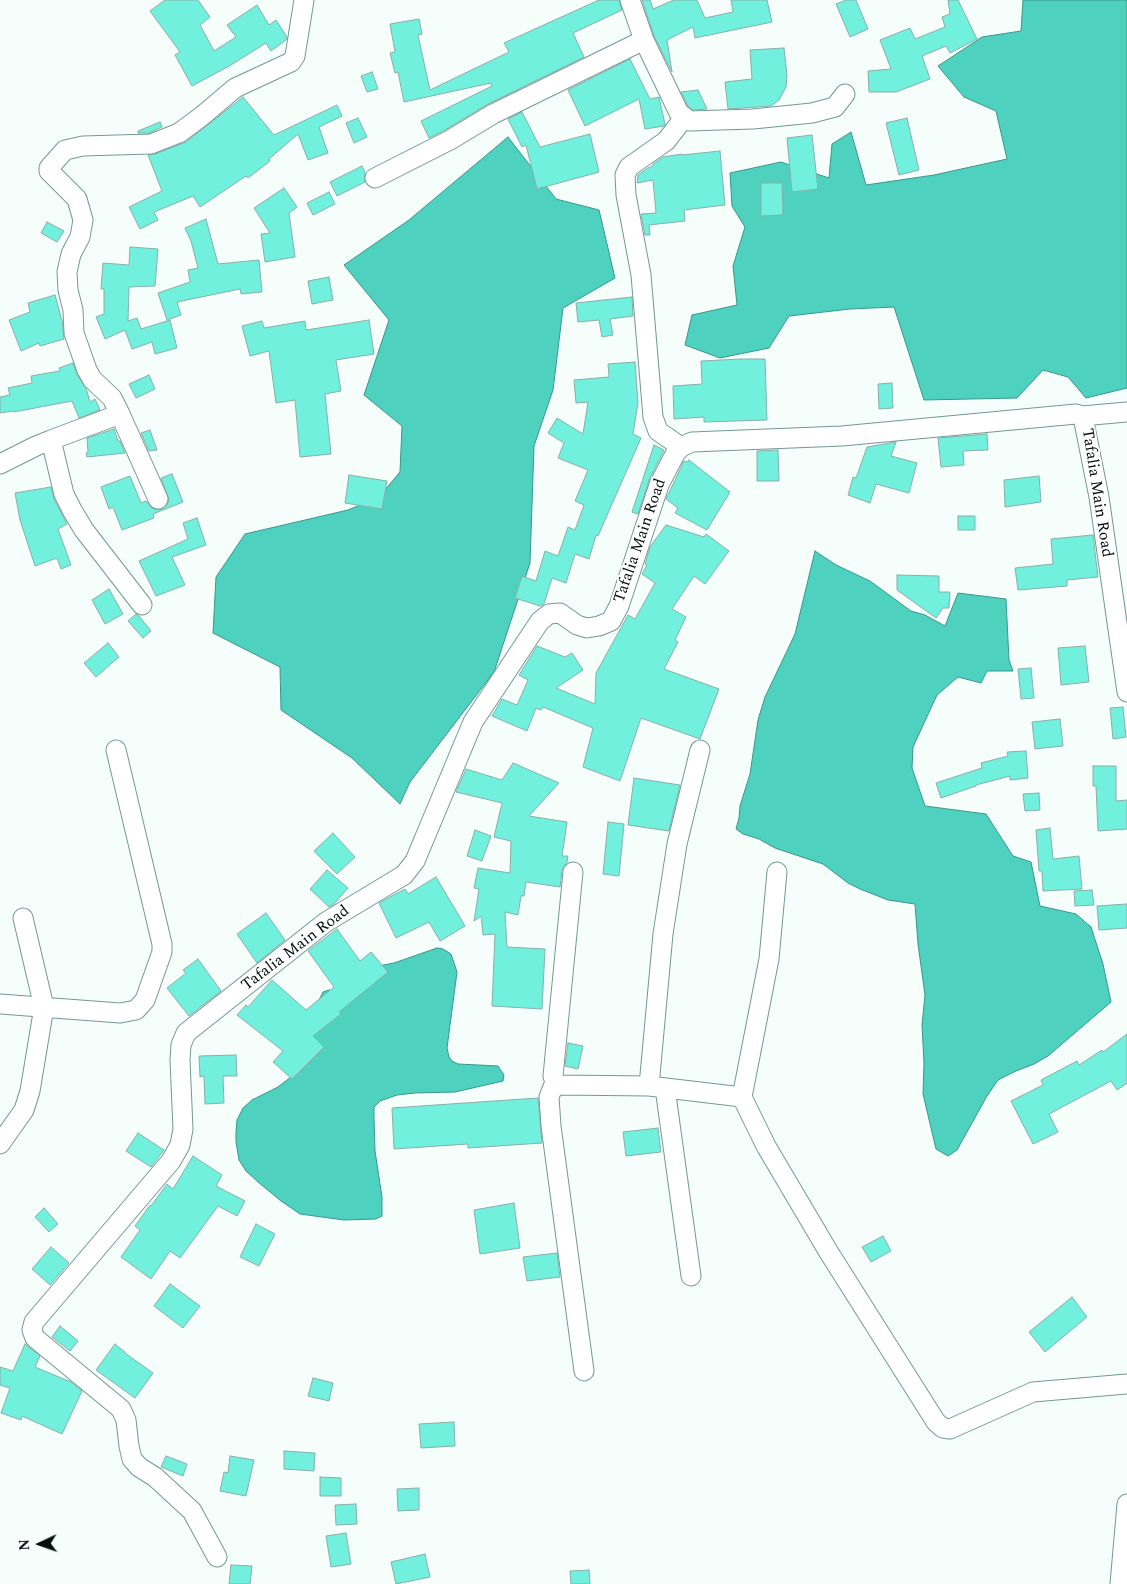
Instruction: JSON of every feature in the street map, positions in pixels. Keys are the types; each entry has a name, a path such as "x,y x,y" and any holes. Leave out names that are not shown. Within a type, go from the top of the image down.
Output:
{"street":[{"path":"158,499 112,398 92,379 87,370 74,333 73,310 68,290 67,272 71,254 80,237 83,220 77,199 49,171 49,168 65,150 83,146 151,144 179,133 235,88 291,62 295,56 304,0"},
{"path":"630,0 644,40 679,113 689,121 717,121 812,113 835,107 845,94"},
{"path":"375,178 450,140 493,114 644,40"},
{"path":"681,447 658,431 653,417 641,275 626,196 625,175 629,167 666,141 684,118"},
{"path":"1082,416 1127,412"},
{"path":"0,464 36,446 120,414"},
{"name":"Tafalia Main Road","path":"218,1556 192,1511 132,1459 126,1420 121,1409 35,1338 32,1330 34,1322 171,1161 180,1145 183,1129 180,1060 181,1045 186,1033 326,922 404,875 415,861 472,722 540,621 549,614 560,614 587,628 611,621 619,606 659,485 675,454 681,447 692,442 842,436 1076,414 1082,416 1099,497 1127,692"},
{"path":"51,440 64,494 72,510 84,530 142,605"},
{"path":"0,1004 120,1013 136,1010 145,1000 162,952 162,944 116,750"},
{"path":"691,1276 657,1087 665,925 677,844 700,750"},
{"path":"573,872 553,1076 555,1082 560,1085 657,1087 742,1097"},
{"path":"777,872 769,959 742,1097 766,1146 828,1251 936,1422 943,1428 950,1429 1033,1392 1127,1384"},
{"path":"0,1144 24,1110 30,1091 44,1008 23,918"},
{"path":"555,1082 549,1096 551,1126 584,1371"},
{"path":"1120,1584 1127,1504"}],"shaded area":[{"path":"1023,0 1127,0 1127,388 1086,398 1068,377 1043,370 1017,398 924,400 894,307 850,309 789,316 769,348 720,358 685,345 692,315 737,305 733,266 745,227 732,206 730,173 781,162 829,178 832,144 851,132 866,185 934,175 1007,159 996,111 964,97 938,66 982,37 1021,31"},
{"path":"508,137 556,199 599,210 615,278 563,308 553,390 534,446 530,563 494,672 410,782 400,804 352,758 281,710 280,667 213,633 216,577 245,534 348,510 379,497 400,472 402,426 364,395 389,320 344,265 409,220"},
{"path":"815,551 836,565 870,581 911,611 925,615 945,626 958,593 1006,599 1009,660 1013,671 987,671 981,683 958,677 937,695 913,747 912,768 925,806 986,814 1013,856 1031,862 1040,906 1076,914 1091,927 1103,964 1111,1002 1048,1056 998,1080 957,1150 948,1156 936,1149 923,1094 922,1025 925,995 915,904 888,900 860,889 848,883 823,864 775,848 736,829 740,806 750,774 758,720 765,697 795,634"},
{"path":"437,948 451,954 457,972 447,1048 449,1057 458,1064 498,1066 504,1075 503,1081 455,1092 397,1095 380,1101 374,1107 374,1118 375,1151 382,1197 382,1216 376,1219 344,1220 300,1214 258,1182 246,1171 239,1160 236,1132 237,1120 243,1108 252,1100 278,1087 296,1073 317,1004 323,992 329,990 339,992 378,966 394,963"}],"building":[{"path":"165,0 198,0 210,17 200,25 214,51 236,37 227,25 257,5 269,25 276,20 287,37 286,40 271,51 266,43 192,86 175,55 180,52 150,11"},
{"path":"599,0 619,0 622,10 573,33 584,57 488,104 445,130 429,138 421,121 492,86 491,83 404,102 398,72 395,73 390,53 395,52 390,24 419,19 422,34 418,35 430,90 509,52 504,43"},
{"path":"642,0 650,0 653,9 674,0 697,0 705,18 733,12 731,0 767,0 772,22 695,38 693,27 667,40 672,72 654,36"},
{"path":"846,0 856,0 868,29 850,37 836,4"},
{"path":"948,0 958,0 977,39 950,53 946,46 922,56 930,79 896,92 869,92 868,71 891,69 880,40 910,28 915,39 945,27 942,17 950,14"},
{"path":"784,48 787,75 786,87 779,100 771,106 728,109 725,82 752,79 750,50"},
{"path":"630,59 650,99 659,97 664,126 645,129 639,99 585,126 568,90"},
{"path":"372,72 378,89 367,92 361,76"},
{"path":"698,90 707,109 693,110 688,106 681,92"},
{"path":"243,97 274,135 337,105 342,116 319,127 328,153 308,160 298,134 269,159 270,161 248,178 246,176 200,207 193,196 154,212 158,220 140,229 129,207 162,191 148,155 186,142"},
{"path":"522,112 540,147 590,134 599,172 537,189 526,145 522,147 508,119"},
{"path":"358,118 367,137 354,143 346,123"},
{"path":"907,118 919,170 899,175 886,123"},
{"path":"160,122 162,127 149,133 138,133 138,131"},
{"path":"812,135 818,189 792,192 787,138"},
{"path":"720,151 725,205 684,210 685,221 649,225 650,235 645,235 641,214 656,213 653,180 637,183 638,175 663,157"},
{"path":"362,166 365,172 365,182 337,196 330,182"},
{"path":"761,183 782,183 783,215 761,216"},
{"path":"284,188 297,207 289,213 295,257 265,262 261,234 270,233 254,208"},
{"path":"329,192 335,204 313,215 307,203"},
{"path":"206,219 218,264 259,260 262,292 241,294 240,289 177,302 181,315 167,320 158,293 190,282 188,270 198,268 191,241 185,228"},
{"path":"47,222 64,231 57,242 41,233"},
{"path":"130,247 158,249 155,286 129,287 128,321 137,318 141,329 170,320 177,348 155,354 152,342 132,349 125,330 105,339 96,317 104,314 104,289 101,289 103,263 129,265"},
{"path":"329,277 333,300 312,304 308,281"},
{"path":"55,295 62,321 64,339 40,346 39,343 21,351 9,320 30,312 28,303"},
{"path":"632,297 633,316 610,319 613,335 602,337 599,320 578,322 576,303"},
{"path":"369,320 374,354 336,360 341,391 325,394 331,454 300,457 295,400 276,403 269,351 250,356 242,326 262,321 264,328 305,321 306,330"},
{"path":"765,359 767,420 704,422 704,417 674,419 673,386 702,384 701,361"},
{"path":"635,362 638,403 633,434 641,438 598,536 596,535 589,559 575,554 566,583 552,578 544,604 540,606 515,598 522,576 536,581 545,551 558,556 568,527 575,530 584,505 575,501 588,470 558,458 564,443 548,433 557,418 583,434 588,402 576,403 574,380 609,377 608,364"},
{"path":"73,363 77,375 86,388 90,402 95,399 100,410 79,418 72,401 0,413 0,397 10,395 8,388 32,383 31,376 60,371 59,368"},
{"path":"149,375 155,389 136,398 129,384"},
{"path":"892,383 893,408 879,409 878,384"},
{"path":"114,429 125,453 87,457 87,438"},
{"path":"150,430 157,450 149,451 141,433"},
{"path":"987,434 988,450 963,451 964,465 941,467 938,438"},
{"path":"896,442 891,456 917,463 909,493 876,484 870,503 848,495 853,477 856,478 867,447"},
{"path":"654,445 664,450 649,480 638,514 632,512"},
{"path":"778,450 779,481 757,481 757,451"},
{"path":"689,460 730,492 707,530 675,513 678,508 666,499 684,461 688,462"},
{"path":"172,474 183,502 153,514 154,518 122,530 113,507 109,509 101,487 130,476 141,503 146,501 152,508 157,510 167,505 169,500 161,478"},
{"path":"349,475 387,481 382,509 345,503"},
{"path":"1039,476 1041,502 1005,507 1004,480"},
{"path":"51,487 54,499 67,524 58,529 71,565 61,569 57,558 35,566 20,520 15,493"},
{"path":"958,516 975,516 975,530 958,530"},
{"path":"197,518 206,545 172,557 185,585 156,596 139,561 188,539 183,523"},
{"path":"666,525 704,537 706,534 729,551 705,584 694,576 672,609 686,617 675,640 678,642 664,669 719,689 700,739 641,718 620,781 583,767 593,728 543,707 541,710 536,708 527,731 492,716 502,699 517,705 528,680 519,675 537,646 565,657 572,653 583,670 556,688 595,704 596,673 628,615 635,619 655,583 642,574 647,565 645,564 650,547"},
{"path":"1093,535 1098,577 1067,580 1067,586 1018,590 1015,568 1053,564 1051,539"},
{"path":"897,575 939,576 939,592 950,592 949,608 943,608 936,618 897,590"},
{"path":"109,589 123,614 105,624 92,600"},
{"path":"136,614 151,631 143,638 128,621"},
{"path":"108,643 119,657 96,677 84,663"},
{"path":"1085,646 1089,682 1061,685 1058,648"},
{"path":"1031,668 1034,698 1021,699 1018,669"},
{"path":"1123,707 1126,737 1113,739 1110,708"},
{"path":"1060,719 1063,746 1035,749 1032,722"},
{"path":"1026,751 1028,778 1010,780 1010,776 976,785 941,798 936,783 982,768 981,763 1008,756 1007,752"},
{"path":"513,763 559,783 529,816 567,822 562,856 568,856 562,870 560,887 526,882 524,896 521,896 518,915 505,912 507,947 545,949 542,1009 492,1006 495,934 483,935 481,916 474,921 479,889 474,888 478,868 510,873 511,841 494,837 502,803 456,792 466,769 502,780"},
{"path":"1093,766 1116,766 1116,801 1127,800 1127,829 1098,831 1096,786 1093,786"},
{"path":"634,778 680,785 669,831 628,825"},
{"path":"1039,793 1040,810 1025,811 1023,794"},
{"path":"608,822 624,824 619,876 603,874"},
{"path":"1050,828 1053,859 1079,856 1082,889 1043,891 1042,871 1039,871 1036,830"},
{"path":"475,830 491,836 482,861 467,856"},
{"path":"333,833 355,857 337,874 314,851"},
{"path":"327,870 348,888 329,907 310,889"},
{"path":"436,877 465,926 440,941 429,922 396,938 379,903 405,889 408,894"},
{"path":"1092,890 1094,905 1075,906 1074,891"},
{"path":"1127,904 1127,928 1099,930 1097,906"},
{"path":"266,913 285,940 257,963 237,934"},
{"path":"337,929 360,961 371,952 388,972 313,1036 324,1047 292,1079 273,1062 283,1051 237,1015 246,1005 248,1007 272,980 306,1010 334,987 308,951"},
{"path":"198,959 221,991 189,1016 167,988 186,973 183,970"},
{"path":"1127,1034 1127,1083 1117,1090 1111,1081 1049,1114 1058,1132 1033,1144 1011,1101 1043,1085 1041,1080 1077,1061 1079,1065 1102,1050 1103,1052"},
{"path":"568,1043 583,1046 578,1069 565,1066"},
{"path":"236,1055 237,1076 223,1076 224,1103 205,1104 204,1076 200,1077 199,1056"},
{"path":"538,1098 542,1143 468,1148 468,1144 394,1149 392,1108"},
{"path":"658,1128 661,1152 626,1156 623,1132"},
{"path":"138,1133 164,1150 151,1167 126,1151"},
{"path":"193,1156 222,1175 216,1186 245,1201 237,1216 218,1206 180,1258 170,1251 151,1279 121,1257 140,1230 135,1226 167,1184 173,1189"},
{"path":"514,1203 520,1248 480,1254 474,1210"},
{"path":"44,1208 58,1224 49,1232 35,1217"},
{"path":"256,1224 275,1234 259,1266 240,1257"},
{"path":"883,1236 891,1251 871,1262 862,1247"},
{"path":"51,1247 69,1263 50,1285 32,1269"},
{"path":"557,1253 560,1277 527,1281 523,1257"},
{"path":"170,1284 200,1306 183,1328 154,1306"},
{"path":"1072,1297 1087,1317 1045,1352 1029,1332"},
{"path":"60,1326 78,1341 70,1351 52,1337"},
{"path":"25,1344 40,1356 35,1367 71,1382 82,1391 62,1434 22,1416 21,1420 1,1413 10,1388 0,1385 0,1367 13,1371"},
{"path":"115,1344 153,1373 135,1398 96,1370"},
{"path":"313,1378 333,1383 329,1401 308,1396"},
{"path":"454,1422 455,1446 421,1448 419,1424"},
{"path":"284,1451 315,1453 314,1471 284,1469"},
{"path":"166,1456 187,1464 183,1476 161,1467"},
{"path":"230,1456 254,1460 246,1496 220,1491 224,1472 228,1473"},
{"path":"320,1477 341,1478 341,1496 320,1496"},
{"path":"419,1488 419,1510 398,1511 397,1489"},
{"path":"356,1504 357,1524 336,1525 335,1505"},
{"path":"346,1533 351,1564 331,1567 326,1536"},
{"path":"425,1554 430,1577 396,1584 391,1562"},
{"path":"231,1565 252,1566 250,1584 229,1584"},
{"path":"589,1570 590,1584 571,1584 570,1571"}]}
